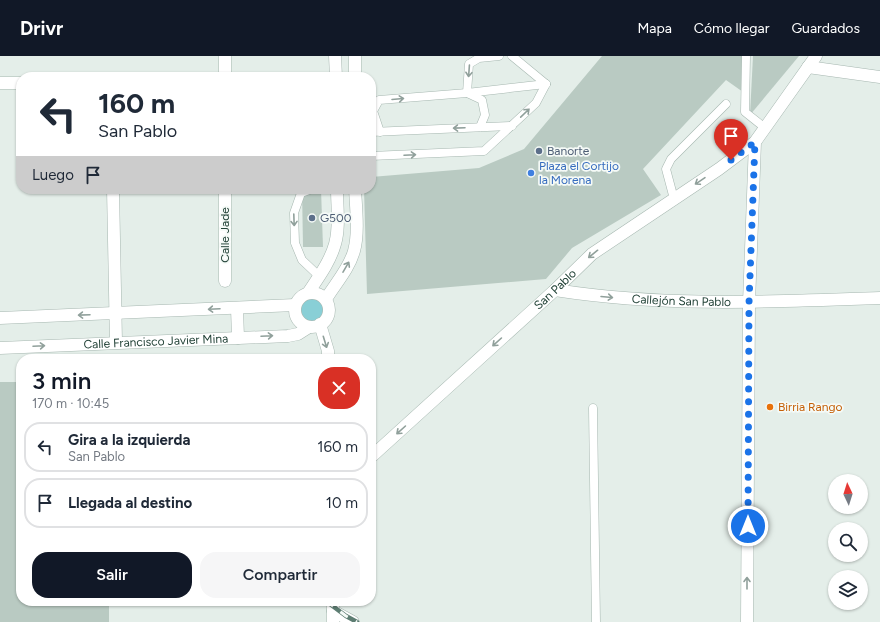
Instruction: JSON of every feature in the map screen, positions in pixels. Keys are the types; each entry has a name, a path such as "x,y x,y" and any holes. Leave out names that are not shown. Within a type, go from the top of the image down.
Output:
{"street":[{"path":"225,56 225,72"},
{"path":"335,56 336,72"},
{"path":"355,56 355,72"},
{"path":"747,622 749,303 755,142 816,56"},
{"path":"808,67 880,77"},
{"path":"0,83 16,83"},
{"name":"San Pablo","path":"376,452 555,290 592,254 755,142"},
{"path":"113,194 116,342"},
{"name":"Calle Jade","path":"225,194 226,281"},
{"path":"308,293 328,260 335,244 338,230 337,194"},
{"path":"326,299 349,264 354,250 356,234 355,194"},
{"name":"Callejón San Pablo","path":"555,290 591,296 646,300 749,303 880,298"},
{"path":"315,326 326,320 328,306 326,299 321,295 308,293 302,295 298,300 294,311 299,321 315,326 328,350 328,354"},
{"path":"0,318 295,305"},
{"path":"237,308 238,338"},
{"name":"Calle Francisco Javier Mina","path":"0,348 298,334 315,326"},
{"path":"333,611 353,622"}],"lane":[{"path":"467,93 469,64 479,58 499,56"},
{"path":"512,56 546,84"},
{"path":"746,56 745,112 765,128"},
{"path":"376,106 379,100 467,93 546,84"},
{"path":"376,156 484,151 536,103 546,84"},
{"path":"467,93 482,100 485,114 480,127"},
{"path":"674,199 666,169 671,159 726,104"},
{"path":"376,120 380,132"},
{"path":"376,132 512,126"},
{"path":"302,194 294,213 295,243 302,260 319,276"},
{"path":"593,408 596,622"}],"water":[{"path":"312,292 318,293 324,297 328,303 328,315 324,321 318,325 312,326 306,325 300,321 296,315 295,309 296,303 300,297 306,293"}],"building":[{"name":"Plaza el Cortijo la Morena","path":"602,56 742,56 743,92 726,80 643,169 661,195 572,248 546,279 367,294 364,194 376,194 376,177 479,168 524,149"},
{"path":"753,56 799,56 750,115"},
{"name":"G500","path":"302,194 321,194 323,247 303,247"},
{"path":"0,382 16,382 16,606 109,606 109,622 0,622"}],"railway":[{"path":"333,606 357,622"}],"place":[{"name":"Banorte","path":"539,151"},
{"name":"Plaza el Cortijo la Morena","path":"531,173"},
{"name":"G500","path":"312,218"},
{"name":"Birria Rango","path":"770,407"}],"route":[{"path":"731,160 755,142 749,303 748,526"}]}
